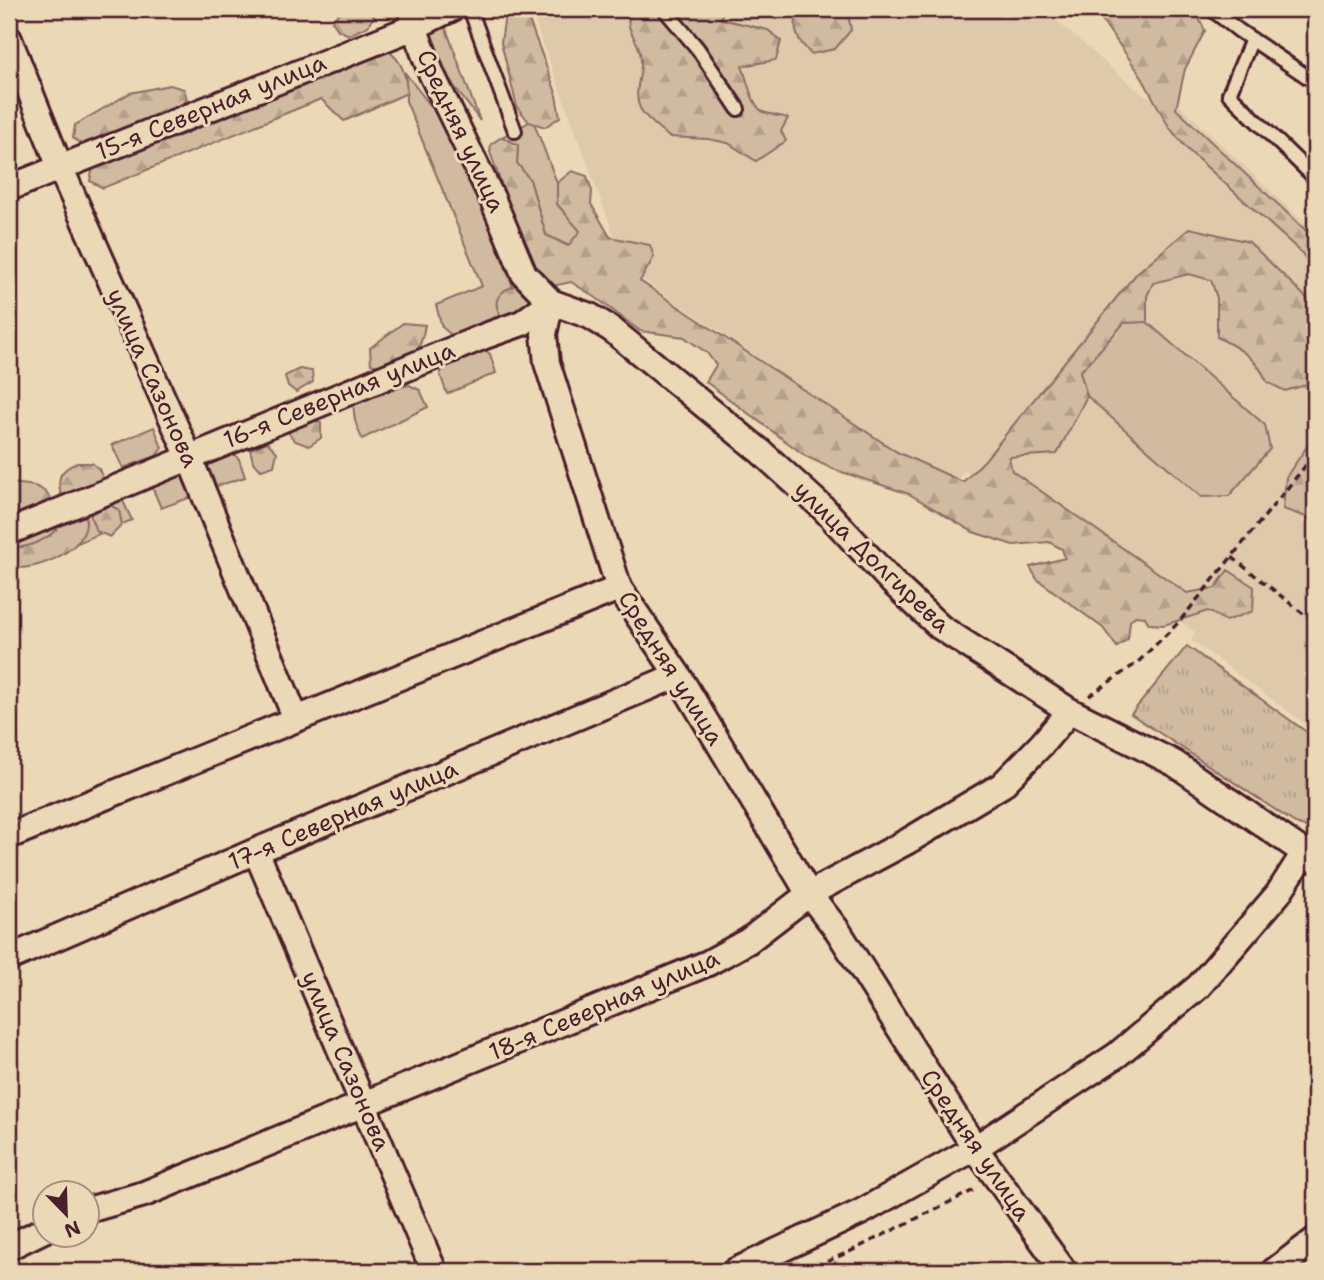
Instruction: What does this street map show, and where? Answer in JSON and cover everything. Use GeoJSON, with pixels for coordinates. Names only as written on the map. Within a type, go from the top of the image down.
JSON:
{"type":"FeatureCollection","features":[{"type":"Feature","properties":{"kind":"street"},"geometry":{"type":"LineString","coordinates":[[412,18],[451,9]]}},
{"type":"Feature","properties":{"kind":"street","name":"15-я Северная улица"},"geometry":{"type":"LineString","coordinates":[[9,188],[412,18]]}},
{"type":"Feature","properties":{"kind":"street","name":"Средняя улица"},"geometry":{"type":"LineString","coordinates":[[412,18],[432,75],[492,198],[524,274],[551,302],[544,334],[547,363],[619,588],[678,675],[809,894],[838,930],[975,1148],[1064,1271]]}},
{"type":"Feature","properties":{"kind":"street","name":"улица Сазонова"},"geometry":{"type":"LineString","coordinates":[[9,39],[60,167],[189,457],[296,719]]}},
{"type":"Feature","properties":{"kind":"street","name":"16-я Северная улица"},"geometry":{"type":"LineString","coordinates":[[9,532],[522,323],[551,302]]}},
{"type":"Feature","properties":{"kind":"street","name":"улица Долгирева"},"geometry":{"type":"LineString","coordinates":[[551,302],[590,316],[611,329],[760,451],[815,501],[892,582],[940,626],[1070,711],[1174,763],[1310,856]]}},
{"type":"Feature","properties":{"kind":"street"},"geometry":{"type":"LineString","coordinates":[[9,836],[619,588]]}},
{"type":"Feature","properties":{"kind":"street","name":"17-я Северная улица"},"geometry":{"type":"LineString","coordinates":[[9,958],[256,851],[678,675]]}},
{"type":"Feature","properties":{"kind":"street","name":"18-я Северная улица"},"geometry":{"type":"LineString","coordinates":[[102,1206],[144,1194],[708,963],[748,942],[809,894],[908,841],[1002,785],[1070,711]]}},
{"type":"Feature","properties":{"kind":"street","name":"улица Сазонова"},"geometry":{"type":"LineString","coordinates":[[256,851],[434,1271]]}},
{"type":"Feature","properties":{"kind":"street"},"geometry":{"type":"LineString","coordinates":[[735,1271],[861,1212],[975,1148],[1117,1055],[1199,986],[1310,856]]}},
{"type":"Feature","properties":{"kind":"street"},"geometry":{"type":"LineString","coordinates":[[9,1247],[32,1236]]}},
{"type":"Feature","properties":{"kind":"street"},"geometry":{"type":"LineString","coordinates":[[1273,1271],[1315,1240]]}},
{"type":"Feature","properties":{"kind":"lane"},"geometry":{"type":"LineString","coordinates":[[470,9],[515,131]]}},
{"type":"Feature","properties":{"kind":"lane"},"geometry":{"type":"LineString","coordinates":[[664,9],[698,49],[738,109]]}},
{"type":"Feature","properties":{"kind":"lane"},"geometry":{"type":"LineString","coordinates":[[1213,10],[1315,82]]}},
{"type":"Feature","properties":{"kind":"lane"},"geometry":{"type":"LineString","coordinates":[[1252,39],[1229,94],[1315,178]]}},
{"type":"Feature","properties":{"kind":"path"},"geometry":{"type":"LineString","coordinates":[[1070,711],[1137,663],[1180,622],[1315,454]]}},
{"type":"Feature","properties":{"kind":"path"},"geometry":{"type":"LineString","coordinates":[[1231,556],[1315,622]]}},
{"type":"Feature","properties":{"kind":"path"},"geometry":{"type":"LineString","coordinates":[[804,1271],[958,1200],[996,1177]]}},
{"type":"Feature","properties":{"kind":"shaded area"},"geometry":{"type":"Polygon","coordinates":[[[530,9],[1043,9],[1143,95],[1177,103],[1315,233],[1315,731],[1191,640],[1195,632],[965,470],[949,489],[645,281],[614,235],[530,9]]]}},
{"type":"Feature","properties":{"kind":"green space"},"geometry":{"type":"Polygon","coordinates":[[[348,9],[371,9],[374,16],[368,26],[349,35],[338,30],[332,21],[340,12],[348,9]]]}},
{"type":"Feature","properties":{"kind":"green space"},"geometry":{"type":"Polygon","coordinates":[[[506,9],[555,9],[529,20],[555,90],[560,117],[545,127],[529,122],[517,107],[501,42],[506,9]]]}},
{"type":"Feature","properties":{"kind":"green space"},"geometry":{"type":"Polygon","coordinates":[[[630,9],[723,9],[721,19],[768,30],[781,41],[776,60],[742,66],[751,93],[761,111],[788,118],[781,131],[786,141],[756,161],[728,143],[669,137],[647,117],[638,104],[641,61],[630,30],[630,9]]]}},
{"type":"Feature","properties":{"kind":"green space"},"geometry":{"type":"Polygon","coordinates":[[[798,9],[840,9],[849,19],[851,30],[835,49],[811,54],[797,33],[795,22],[798,9]]]}},
{"type":"Feature","properties":{"kind":"green space"},"geometry":{"type":"Polygon","coordinates":[[[1094,9],[1195,9],[1205,31],[1185,69],[1176,109],[1315,239],[1315,273],[1302,253],[1188,150],[1169,127],[1140,74],[1094,9]]]}},
{"type":"Feature","properties":{"kind":"green space"},"geometry":{"type":"Polygon","coordinates":[[[442,24],[480,121],[437,56],[431,32],[442,24]]]}},
{"type":"Feature","properties":{"kind":"green space"},"geometry":{"type":"Polygon","coordinates":[[[379,45],[400,64],[407,93],[344,121],[321,99],[103,188],[90,181],[93,167],[184,134],[379,45]]]}},
{"type":"Feature","properties":{"kind":"green space"},"geometry":{"type":"Polygon","coordinates":[[[406,74],[449,134],[493,224],[499,250],[521,308],[457,340],[442,327],[436,305],[482,286],[406,101],[406,74]]]}},
{"type":"Feature","properties":{"kind":"green space"},"geometry":{"type":"Polygon","coordinates":[[[170,85],[184,89],[187,99],[179,109],[85,147],[73,138],[75,125],[130,93],[170,85]]]}},
{"type":"Feature","properties":{"kind":"green space"},"geometry":{"type":"Polygon","coordinates":[[[529,122],[534,123],[557,183],[557,204],[581,231],[569,246],[546,235],[530,180],[517,163],[518,145],[502,137],[529,122]]]}},
{"type":"Feature","properties":{"kind":"green space"},"geometry":{"type":"Polygon","coordinates":[[[502,137],[518,145],[517,163],[530,180],[546,235],[568,246],[580,231],[557,204],[557,183],[572,171],[587,176],[592,191],[591,204],[610,237],[650,245],[654,257],[640,281],[897,452],[963,482],[985,460],[1138,272],[1190,228],[1249,242],[1315,306],[1315,387],[1306,385],[1285,391],[1267,382],[1258,366],[1246,355],[1217,337],[1217,298],[1211,280],[1189,274],[1153,283],[1147,296],[1147,322],[1124,323],[1080,372],[1087,396],[1057,454],[1009,457],[1012,471],[1187,593],[1215,588],[1228,570],[1254,587],[1253,611],[1226,621],[1208,611],[1164,625],[1149,624],[1145,617],[1135,616],[1130,621],[1128,639],[1117,647],[1103,628],[1037,579],[1030,567],[1065,558],[1062,549],[1049,542],[1013,545],[973,532],[909,494],[833,469],[807,457],[706,382],[716,365],[707,353],[684,337],[640,331],[571,282],[548,287],[534,272],[522,234],[510,219],[507,200],[490,152],[491,144],[502,137]]]}},
{"type":"Feature","properties":{"kind":"green space"},"geometry":{"type":"Polygon","coordinates":[[[523,284],[533,299],[531,308],[506,322],[497,308],[498,297],[508,289],[523,284]]]}},
{"type":"Feature","properties":{"kind":"green space"},"geometry":{"type":"Polygon","coordinates":[[[1124,322],[1147,322],[1265,425],[1270,449],[1229,496],[1201,497],[1087,396],[1080,372],[1124,322]]]}},
{"type":"Feature","properties":{"kind":"green space"},"geometry":{"type":"Polygon","coordinates":[[[403,323],[425,325],[415,354],[390,370],[371,364],[370,348],[403,323]]]}},
{"type":"Feature","properties":{"kind":"green space"},"geometry":{"type":"Polygon","coordinates":[[[482,347],[490,354],[496,373],[447,394],[440,374],[447,363],[482,347]]]}},
{"type":"Feature","properties":{"kind":"green space"},"geometry":{"type":"Polygon","coordinates":[[[299,369],[312,371],[313,382],[296,392],[288,386],[285,376],[299,369]]]}},
{"type":"Feature","properties":{"kind":"green space"},"geometry":{"type":"Polygon","coordinates":[[[409,385],[420,390],[428,407],[362,439],[355,421],[353,404],[374,394],[409,385]]]}},
{"type":"Feature","properties":{"kind":"green space"},"geometry":{"type":"Polygon","coordinates":[[[313,419],[321,423],[321,438],[309,446],[295,441],[288,432],[294,421],[313,419]]]}},
{"type":"Feature","properties":{"kind":"green space"},"geometry":{"type":"Polygon","coordinates":[[[154,427],[162,448],[156,456],[123,468],[112,445],[154,427]]]}},
{"type":"Feature","properties":{"kind":"green space"},"geometry":{"type":"Polygon","coordinates":[[[1315,435],[1315,520],[1283,509],[1286,477],[1315,435]]]}},
{"type":"Feature","properties":{"kind":"green space"},"geometry":{"type":"Polygon","coordinates":[[[267,442],[277,452],[274,466],[261,470],[253,462],[250,449],[267,442]]]}},
{"type":"Feature","properties":{"kind":"green space"},"geometry":{"type":"Polygon","coordinates":[[[234,454],[239,459],[245,477],[211,488],[207,472],[209,455],[234,454]]]}},
{"type":"Feature","properties":{"kind":"green space"},"geometry":{"type":"Polygon","coordinates":[[[77,463],[92,463],[99,469],[105,483],[62,498],[60,476],[77,463]]]}},
{"type":"Feature","properties":{"kind":"green space"},"geometry":{"type":"Polygon","coordinates":[[[187,469],[197,495],[161,508],[150,482],[187,469]]]}},
{"type":"Feature","properties":{"kind":"green space"},"geometry":{"type":"Polygon","coordinates":[[[9,482],[42,489],[51,499],[48,507],[9,523],[9,482]]]}},
{"type":"Feature","properties":{"kind":"green space"},"geometry":{"type":"Polygon","coordinates":[[[119,493],[132,520],[9,572],[9,539],[119,493]]]}},
{"type":"Feature","properties":{"kind":"green space"},"geometry":{"type":"Polygon","coordinates":[[[104,502],[119,510],[122,525],[110,537],[96,531],[91,518],[91,508],[104,502]]]}},
{"type":"Feature","properties":{"kind":"green space"},"geometry":{"type":"Polygon","coordinates":[[[83,511],[86,523],[83,535],[74,546],[49,561],[34,566],[9,567],[9,547],[27,546],[43,540],[57,529],[68,515],[83,511]]]}},
{"type":"Feature","properties":{"kind":"green space"},"geometry":{"type":"Polygon","coordinates":[[[1187,646],[1315,738],[1315,830],[1298,825],[1131,714],[1187,646]]]}}]}
